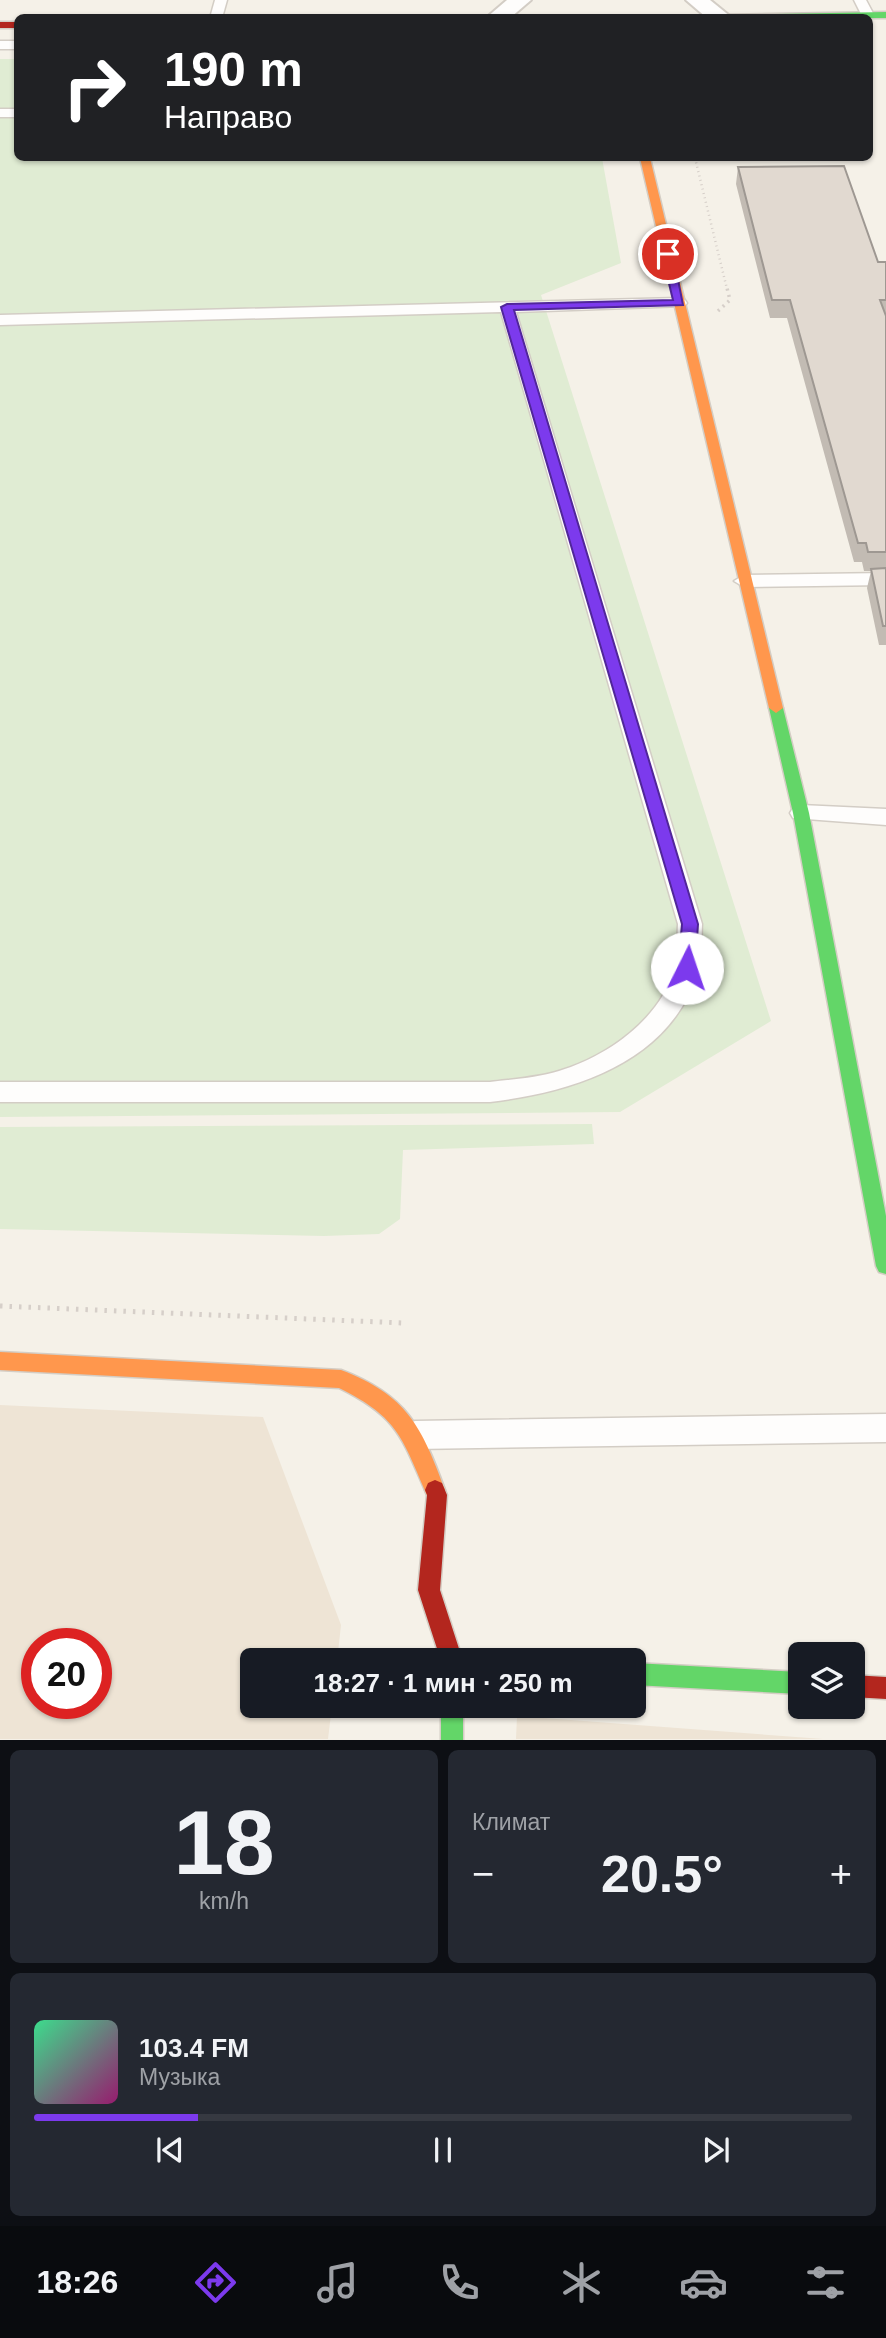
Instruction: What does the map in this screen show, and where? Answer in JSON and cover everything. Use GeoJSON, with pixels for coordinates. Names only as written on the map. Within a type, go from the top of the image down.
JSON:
{"type":"FeatureCollection","features":[{"type":"Feature","properties":{"kind":"street"},"geometry":{"type":"LineString","coordinates":[[502,14],[521,0]]}},
{"type":"Feature","properties":{"kind":"street"},"geometry":{"type":"LineString","coordinates":[[696,0],[714,14]]}},
{"type":"Feature","properties":{"kind":"street"},"geometry":{"type":"LineString","coordinates":[[764,14],[866,5],[886,15]]}},
{"type":"Feature","properties":{"kind":"street"},"geometry":{"type":"LineString","coordinates":[[646,161],[801,813],[886,1266]]}},
{"type":"Feature","properties":{"kind":"street"},"geometry":{"type":"LineString","coordinates":[[0,1362],[341,1379],[370,1392],[389,1407],[415,1435],[437,1495],[429,1590],[448,1648]]}},
{"type":"Feature","properties":{"kind":"street"},"geometry":{"type":"LineString","coordinates":[[646,1675],[788,1683]]}},
{"type":"Feature","properties":{"kind":"street"},"geometry":{"type":"LineString","coordinates":[[865,1687],[886,1688]]}},
{"type":"Feature","properties":{"kind":"street"},"geometry":{"type":"LineString","coordinates":[[452,1718],[452,1740]]}},
{"type":"Feature","properties":{"kind":"lane"},"geometry":{"type":"LineString","coordinates":[[0,320],[679,303]]}},
{"type":"Feature","properties":{"kind":"lane"},"geometry":{"type":"LineString","coordinates":[[0,1092],[490,1092],[540,1086],[594,1068],[642,1037],[670,1005],[687,968],[690,924],[507,307]]}},
{"type":"Feature","properties":{"kind":"lane"},"geometry":{"type":"LineString","coordinates":[[744,581],[886,579]]}},
{"type":"Feature","properties":{"kind":"lane"},"geometry":{"type":"LineString","coordinates":[[801,813],[886,817]]}},
{"type":"Feature","properties":{"kind":"lane"},"geometry":{"type":"LineString","coordinates":[[415,1435],[886,1428]]}},
{"type":"Feature","properties":{"kind":"path"},"geometry":{"type":"LineString","coordinates":[[0,1306],[404,1323]]}},
{"type":"Feature","properties":{"kind":"shaded area"},"geometry":{"type":"Polygon","coordinates":[[[0,1405],[263,1417],[341,1625],[338,1648],[240,1648],[240,1718],[331,1718],[328,1739],[0,1739],[0,1405]]]}},
{"type":"Feature","properties":{"kind":"shaded area"},"geometry":{"type":"Polygon","coordinates":[[[517,1718],[544,1718],[823,1739],[516,1739],[517,1718]]]}},
{"type":"Feature","properties":{"kind":"green space"},"geometry":{"type":"Polygon","coordinates":[[[0,59],[14,59],[14,161],[603,161],[621,263],[541,295],[771,1021],[620,1112],[0,1117],[0,59]]]}},
{"type":"Feature","properties":{"kind":"green space"},"geometry":{"type":"Polygon","coordinates":[[[592,1124],[594,1144],[403,1150],[400,1219],[379,1234],[324,1236],[0,1229],[0,1127],[592,1124]]]}},
{"type":"Feature","properties":{"kind":"building"},"geometry":{"type":"Polygon","coordinates":[[[844,166],[878,262],[886,262],[886,300],[880,300],[886,316],[886,552],[868,552],[866,543],[858,543],[790,300],[772,300],[738,167],[844,166]]]}},
{"type":"Feature","properties":{"kind":"building"},"geometry":{"type":"Polygon","coordinates":[[[886,568],[886,626],[883,626],[871,569],[886,568]]]}},
{"type":"Feature","properties":{"kind":"traffic: fast"},"geometry":{"type":"LineString","coordinates":[[873,15],[886,15]]}},
{"type":"Feature","properties":{"kind":"traffic: fast"},"geometry":{"type":"LineString","coordinates":[[776,708],[801,813],[886,1266]]}},
{"type":"Feature","properties":{"kind":"traffic: fast"},"geometry":{"type":"LineString","coordinates":[[646,1675],[788,1682]]}},
{"type":"Feature","properties":{"kind":"traffic: fast"},"geometry":{"type":"LineString","coordinates":[[452,1718],[452,1740]]}},
{"type":"Feature","properties":{"kind":"traffic: slow"},"geometry":{"type":"LineString","coordinates":[[646,161],[776,708]]}},
{"type":"Feature","properties":{"kind":"traffic: slow"},"geometry":{"type":"LineString","coordinates":[[0,1361],[341,1379],[393,1410],[420,1450],[435,1490]]}},
{"type":"Feature","properties":{"kind":"traffic: jam"},"geometry":{"type":"LineString","coordinates":[[0,25],[14,25]]}},
{"type":"Feature","properties":{"kind":"traffic: jam"},"geometry":{"type":"LineString","coordinates":[[435,1490],[437,1495],[429,1590],[448,1648]]}},
{"type":"Feature","properties":{"kind":"traffic: jam"},"geometry":{"type":"LineString","coordinates":[[865,1687],[886,1688]]}},
{"type":"Feature","properties":{"kind":"route"},"geometry":{"type":"LineString","coordinates":[[668,254],[679,303],[507,307],[690,924],[687,968]]}}]}
